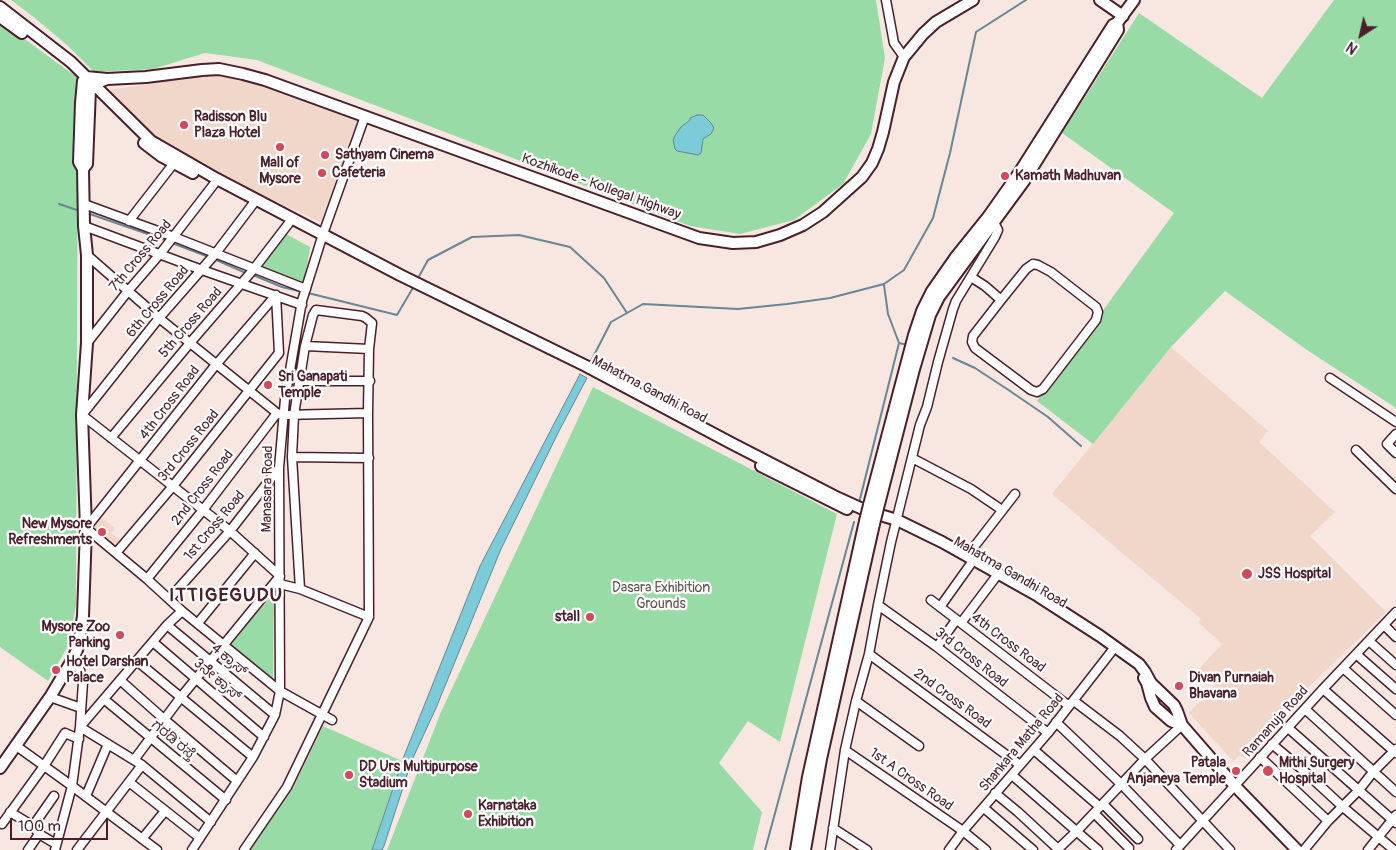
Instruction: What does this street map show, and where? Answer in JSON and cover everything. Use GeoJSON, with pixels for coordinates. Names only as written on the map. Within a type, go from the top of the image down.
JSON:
{"type":"FeatureCollection","features":[{"type":"Feature","properties":{"kind":"main road","name":"Kozhikode - Kollegal Highway"},"geometry":{"type":"LineString","coordinates":[[88,83],[107,79],[219,69],[265,80],[699,238],[733,243],[756,242],[780,235],[803,225],[822,212],[862,177],[872,163],[884,132],[894,82],[904,57],[936,22],[973,0],[979,2],[983,0]]}},
{"type":"Feature","properties":{"kind":"main road"},"geometry":{"type":"LineString","coordinates":[[1100,0],[1120,19]]}},
{"type":"Feature","properties":{"kind":"main road"},"geometry":{"type":"LineString","coordinates":[[796,850],[808,777],[914,335],[922,311],[928,298],[1018,173],[1112,25],[1120,19],[1134,0]]}},
{"type":"Feature","properties":{"kind":"main road"},"geometry":{"type":"LineString","coordinates":[[0,7],[71,62],[88,83],[79,162],[83,170],[84,224],[87,255],[87,343],[82,415],[86,528],[83,616],[77,650],[71,662],[50,697],[0,768]]}},
{"type":"Feature","properties":{"kind":"main road"},"geometry":{"type":"LineString","coordinates":[[0,16],[88,83]]}},
{"type":"Feature","properties":{"kind":"main road"},"geometry":{"type":"LineString","coordinates":[[873,507],[930,315],[939,297],[1024,181],[1118,30],[1120,19]]}},
{"type":"Feature","properties":{"kind":"main road","name":"Mahatma Gandhi Road"},"geometry":{"type":"LineString","coordinates":[[88,83],[147,147],[289,223],[322,237]]}},
{"type":"Feature","properties":{"kind":"main road","name":"Mahatma Gandhi Road"},"geometry":{"type":"LineString","coordinates":[[88,83],[151,141],[322,237],[412,284],[588,370],[827,500],[865,517],[896,523],[1038,596],[1100,636],[1136,668],[1147,682],[1150,698],[1155,707],[1171,721],[1182,725],[1235,786],[1297,850]]}},
{"type":"Feature","properties":{"kind":"main road"},"geometry":{"type":"LineString","coordinates":[[805,850],[869,522]]}},
{"type":"Feature","properties":{"kind":"main road","name":"Mahatma Gandhi Road"},"geometry":{"type":"LineString","coordinates":[[968,560],[1114,649]]}},
{"type":"Feature","properties":{"kind":"street"},"geometry":{"type":"LineString","coordinates":[[886,0],[894,43],[904,57]]}},
{"type":"Feature","properties":{"kind":"street","name":"Manasara Road"},"geometry":{"type":"LineString","coordinates":[[192,850],[253,757],[275,715],[280,691],[280,414],[306,289],[322,237],[366,116]]}},
{"type":"Feature","properties":{"kind":"street"},"geometry":{"type":"LineString","coordinates":[[129,221],[174,163]]}},
{"type":"Feature","properties":{"kind":"street","name":"7th Cross Road"},"geometry":{"type":"LineString","coordinates":[[87,343],[214,184]]}},
{"type":"Feature","properties":{"kind":"street","name":"6th Cross Road"},"geometry":{"type":"LineString","coordinates":[[82,415],[159,318],[214,255],[253,204]]}},
{"type":"Feature","properties":{"kind":"street"},"geometry":{"type":"LineString","coordinates":[[84,206],[129,221],[170,241],[306,289]]}},
{"type":"Feature","properties":{"kind":"street"},"geometry":{"type":"LineString","coordinates":[[830,850],[845,750],[869,654],[878,605],[912,458],[951,315],[956,301],[995,237],[998,230],[994,222]]}},
{"type":"Feature","properties":{"kind":"street","name":"5th Cross Road"},"geometry":{"type":"LineString","coordinates":[[111,438],[254,270],[289,223]]}},
{"type":"Feature","properties":{"kind":"street"},"geometry":{"type":"LineString","coordinates":[[84,224],[160,254],[244,280],[276,296],[302,303]]}},
{"type":"Feature","properties":{"kind":"street"},"geometry":{"type":"LineString","coordinates":[[87,255],[159,318],[280,414],[368,414]]}},
{"type":"Feature","properties":{"kind":"street"},"geometry":{"type":"LineString","coordinates":[[1033,264],[1051,272],[1096,307],[1098,312],[1096,320],[1040,391],[1032,390],[972,344],[973,336],[1001,300],[1026,269],[1033,264]]}},
{"type":"Feature","properties":{"kind":"street"},"geometry":{"type":"LineString","coordinates":[[971,277],[1001,300]]}},
{"type":"Feature","properties":{"kind":"street","name":"3rd Cross Road"},"geometry":{"type":"LineString","coordinates":[[116,554],[250,390],[278,352],[276,296]]}},
{"type":"Feature","properties":{"kind":"street","name":"4th Cross Road"},"geometry":{"type":"LineString","coordinates":[[86,528],[217,365],[276,296]]}},
{"type":"Feature","properties":{"kind":"street"},"geometry":{"type":"LineString","coordinates":[[244,850],[288,787],[370,617],[368,414],[369,349],[372,323],[362,316],[316,310],[313,314],[305,346],[294,415],[292,457],[300,589]]}},
{"type":"Feature","properties":{"kind":"street"},"geometry":{"type":"LineString","coordinates":[[305,346],[369,349]]}},
{"type":"Feature","properties":{"kind":"street"},"geometry":{"type":"LineString","coordinates":[[1330,378],[1396,422]]}},
{"type":"Feature","properties":{"kind":"street"},"geometry":{"type":"LineString","coordinates":[[299,381],[370,381]]}},
{"type":"Feature","properties":{"kind":"street","name":"2nd Cross Road"},"geometry":{"type":"LineString","coordinates":[[147,579],[280,414]]}},
{"type":"Feature","properties":{"kind":"street"},"geometry":{"type":"LineString","coordinates":[[82,415],[230,531],[255,553],[280,580],[370,617]]}},
{"type":"Feature","properties":{"kind":"street"},"geometry":{"type":"LineString","coordinates":[[1396,434],[1387,444],[1396,453]]}},
{"type":"Feature","properties":{"kind":"street"},"geometry":{"type":"LineString","coordinates":[[1356,450],[1396,489]]}},
{"type":"Feature","properties":{"kind":"street"},"geometry":{"type":"LineString","coordinates":[[292,457],[369,458]]}},
{"type":"Feature","properties":{"kind":"street"},"geometry":{"type":"LineString","coordinates":[[912,458],[971,490],[1002,510]]}},
{"type":"Feature","properties":{"kind":"street","name":"1st Cross Road"},"geometry":{"type":"LineString","coordinates":[[169,599],[230,531],[279,468]]}},
{"type":"Feature","properties":{"kind":"street"},"geometry":{"type":"LineString","coordinates":[[940,607],[968,560],[1015,494]]}},
{"type":"Feature","properties":{"kind":"street"},"geometry":{"type":"LineString","coordinates":[[86,528],[182,611],[280,691],[332,720]]}},
{"type":"Feature","properties":{"kind":"street"},"geometry":{"type":"LineString","coordinates":[[198,623],[255,553]]}},
{"type":"Feature","properties":{"kind":"street"},"geometry":{"type":"LineString","coordinates":[[937,647],[995,578]]}},
{"type":"Feature","properties":{"kind":"street"},"geometry":{"type":"LineString","coordinates":[[134,760],[181,697],[280,580]]}},
{"type":"Feature","properties":{"kind":"street","name":"4th Cross Road"},"geometry":{"type":"LineString","coordinates":[[930,600],[958,622],[1120,736],[1145,759],[1230,850]]}},
{"type":"Feature","properties":{"kind":"street","name":"3rd Cross Road"},"geometry":{"type":"LineString","coordinates":[[878,605],[937,647],[1048,734]]}},
{"type":"Feature","properties":{"kind":"street"},"geometry":{"type":"LineString","coordinates":[[80,727],[167,625],[182,611]]}},
{"type":"Feature","properties":{"kind":"street","name":"Ramanuja Road"},"geometry":{"type":"LineString","coordinates":[[1178,848],[1323,688],[1396,612]]}},
{"type":"Feature","properties":{"kind":"street","name":"4 ಕ್ರಾಸ್"},"geometry":{"type":"LineString","coordinates":[[167,625],[275,715]]}},
{"type":"Feature","properties":{"kind":"street"},"geometry":{"type":"LineString","coordinates":[[1384,625],[1396,637]]}},
{"type":"Feature","properties":{"kind":"street"},"geometry":{"type":"LineString","coordinates":[[1369,641],[1396,665]]}},
{"type":"Feature","properties":{"kind":"street","name":"3ನೆೇ ಕ್ರಾಸ್"},"geometry":{"type":"LineString","coordinates":[[153,642],[264,737]]}},
{"type":"Feature","properties":{"kind":"street","name":"Shankara Matha Road"},"geometry":{"type":"LineString","coordinates":[[950,850],[963,831],[995,793],[1048,734],[1114,649]]}},
{"type":"Feature","properties":{"kind":"street","name":"2nd Cross Road"},"geometry":{"type":"LineString","coordinates":[[869,654],[1020,765]]}},
{"type":"Feature","properties":{"kind":"street"},"geometry":{"type":"LineString","coordinates":[[1356,654],[1396,689]]}},
{"type":"Feature","properties":{"kind":"street"},"geometry":{"type":"LineString","coordinates":[[137,661],[253,757]]}},
{"type":"Feature","properties":{"kind":"street"},"geometry":{"type":"LineString","coordinates":[[10,812],[33,826],[39,834],[56,847],[72,786],[80,727],[83,682],[80,670],[71,662]]}},
{"type":"Feature","properties":{"kind":"street"},"geometry":{"type":"LineString","coordinates":[[1343,668],[1396,716]]}},
{"type":"Feature","properties":{"kind":"street"},"geometry":{"type":"LineString","coordinates":[[120,680],[238,781]]}},
{"type":"Feature","properties":{"kind":"street"},"geometry":{"type":"LineString","coordinates":[[1304,850],[1373,772],[1395,751],[1323,688]]}},
{"type":"Feature","properties":{"kind":"street"},"geometry":{"type":"LineString","coordinates":[[50,697],[81,708]]}},
{"type":"Feature","properties":{"kind":"street","name":"ಗರಡಿ ರಸ್ತೆ"},"geometry":{"type":"LineString","coordinates":[[105,700],[226,800]]}},
{"type":"Feature","properties":{"kind":"street"},"geometry":{"type":"LineString","coordinates":[[856,701],[919,746]]}},
{"type":"Feature","properties":{"kind":"street"},"geometry":{"type":"LineString","coordinates":[[1304,709],[1396,792]]}},
{"type":"Feature","properties":{"kind":"street"},"geometry":{"type":"LineString","coordinates":[[1056,722],[1121,784],[1178,848]]}},
{"type":"Feature","properties":{"kind":"street"},"geometry":{"type":"LineString","coordinates":[[995,793],[1026,818],[1057,850],[1145,759],[1182,725]]}},
{"type":"Feature","properties":{"kind":"street"},"geometry":{"type":"LineString","coordinates":[[80,727],[134,760],[211,822]]}},
{"type":"Feature","properties":{"kind":"street"},"geometry":{"type":"LineString","coordinates":[[1287,728],[1395,819],[1368,850]]}},
{"type":"Feature","properties":{"kind":"street"},"geometry":{"type":"LineString","coordinates":[[2,824],[44,766],[65,732],[79,739]]}},
{"type":"Feature","properties":{"kind":"street"},"geometry":{"type":"LineString","coordinates":[[86,796],[108,744]]}},
{"type":"Feature","properties":{"kind":"street"},"geometry":{"type":"LineString","coordinates":[[1272,744],[1342,807],[1394,850]]}},
{"type":"Feature","properties":{"kind":"street"},"geometry":{"type":"LineString","coordinates":[[15,745],[157,850]]}},
{"type":"Feature","properties":{"kind":"street","name":"1st A Cross Road"},"geometry":{"type":"LineString","coordinates":[[845,750],[963,831],[986,850]]}},
{"type":"Feature","properties":{"kind":"street"},"geometry":{"type":"LineString","coordinates":[[1034,750],[1099,808],[1138,839]]}},
{"type":"Feature","properties":{"kind":"street"},"geometry":{"type":"LineString","coordinates":[[1260,757],[1328,821]]}},
{"type":"Feature","properties":{"kind":"street"},"geometry":{"type":"LineString","coordinates":[[80,849],[106,811],[142,766]]}},
{"type":"Feature","properties":{"kind":"street"},"geometry":{"type":"LineString","coordinates":[[1012,775],[1098,850]]}},
{"type":"Feature","properties":{"kind":"street"},"geometry":{"type":"LineString","coordinates":[[129,782],[200,838]]}},
{"type":"Feature","properties":{"kind":"street"},"geometry":{"type":"LineString","coordinates":[[33,826],[54,796]]}},
{"type":"Feature","properties":{"kind":"street"},"geometry":{"type":"LineString","coordinates":[[984,808],[1034,850]]}},
{"type":"Feature","properties":{"kind":"street"},"geometry":{"type":"LineString","coordinates":[[1099,808],[1129,848]]}},
{"type":"Feature","properties":{"kind":"street"},"geometry":{"type":"LineString","coordinates":[[142,839],[165,811]]}},
{"type":"Feature","properties":{"kind":"street"},"geometry":{"type":"LineString","coordinates":[[833,828],[867,850]]}},
{"type":"Feature","properties":{"kind":"street"},"geometry":{"type":"LineString","coordinates":[[28,850],[39,834]]}},
{"type":"Feature","properties":{"kind":"shaded area"},"geometry":{"type":"Polygon","coordinates":[[[197,73],[246,79],[361,121],[321,222],[224,179],[168,149],[107,90],[145,85],[197,73]]]}},
{"type":"Feature","properties":{"kind":"shaded area","name":"JSS Hospital"},"geometry":{"type":"Polygon","coordinates":[[[1171,347],[1268,431],[1259,442],[1335,512],[1310,536],[1386,612],[1252,742],[1258,749],[1248,758],[1245,755],[1242,758],[1240,755],[1233,761],[1189,713],[1215,685],[1199,669],[1222,644],[1198,622],[1201,619],[1052,494],[1171,347]]]}},
{"type":"Feature","properties":{"kind":"shaded area"},"geometry":{"type":"Polygon","coordinates":[[[101,517],[115,528],[111,533],[122,542],[117,548],[92,529],[101,517]]]}},
{"type":"Feature","properties":{"kind":"green space"},"geometry":{"type":"Polygon","coordinates":[[[11,0],[876,0],[885,58],[871,134],[843,184],[794,220],[740,234],[690,226],[257,60],[205,53],[153,69],[94,72],[68,46],[11,0]]]}},
{"type":"Feature","properties":{"kind":"green space"},"geometry":{"type":"Polygon","coordinates":[[[1334,0],[1396,0],[1396,408],[1307,350],[1225,291],[1171,347],[1093,444],[1037,401],[1174,213],[1062,133],[1139,13],[1262,98],[1334,0]]]}},
{"type":"Feature","properties":{"kind":"green space"},"geometry":{"type":"Polygon","coordinates":[[[0,21],[78,78],[76,605],[69,644],[48,681],[0,647],[0,21]]]}},
{"type":"Feature","properties":{"kind":"green space"},"geometry":{"type":"Polygon","coordinates":[[[284,233],[310,247],[304,286],[257,268],[284,233]]]}},
{"type":"Feature","properties":{"kind":"green space","name":"Dasara Exhibition Grounds"},"geometry":{"type":"Polygon","coordinates":[[[593,387],[837,514],[780,742],[748,721],[719,763],[762,812],[753,850],[387,850],[441,712],[593,387]]]}},
{"type":"Feature","properties":{"kind":"green space"},"geometry":{"type":"Polygon","coordinates":[[[274,594],[273,682],[227,645],[274,594]]]}},
{"type":"Feature","properties":{"kind":"green space","name":"DD Urs Multipurpose Stadium"},"geometry":{"type":"Polygon","coordinates":[[[323,726],[402,761],[372,850],[247,850],[293,788],[323,726]]]}},
{"type":"Feature","properties":{"kind":"water"},"geometry":{"type":"Polygon","coordinates":[[[703,115],[714,128],[711,134],[703,139],[701,153],[698,155],[677,151],[673,140],[676,134],[690,118],[703,115]]]}},
{"type":"Feature","properties":{"kind":"water"},"geometry":{"type":"Polygon","coordinates":[[[580,374],[587,378],[501,549],[436,708],[412,760],[384,846],[382,850],[372,850],[404,756],[480,566],[580,374]]]}},
{"type":"Feature","properties":{"kind":"waterway"},"geometry":{"type":"LineString","coordinates":[[590,363],[611,322],[643,304],[738,309],[787,304],[830,298],[884,284],[904,270],[933,218],[950,153],[976,32],[1026,0]]}},
{"type":"Feature","properties":{"kind":"waterway"},"geometry":{"type":"LineString","coordinates":[[59,204],[80,211]]}},
{"type":"Feature","properties":{"kind":"waterway"},"geometry":{"type":"LineString","coordinates":[[87,213],[168,241]]}},
{"type":"Feature","properties":{"kind":"waterway"},"geometry":{"type":"LineString","coordinates":[[417,280],[428,260],[472,237],[519,235],[570,247],[604,278],[627,313]]}},
{"type":"Feature","properties":{"kind":"waterway"},"geometry":{"type":"LineString","coordinates":[[172,243],[209,257]]}},
{"type":"Feature","properties":{"kind":"waterway"},"geometry":{"type":"LineString","coordinates":[[214,259],[246,273]]}},
{"type":"Feature","properties":{"kind":"waterway"},"geometry":{"type":"LineString","coordinates":[[253,275],[282,287],[303,292]]}},
{"type":"Feature","properties":{"kind":"waterway"},"geometry":{"type":"LineString","coordinates":[[859,503],[899,343],[888,314],[884,285]]}},
{"type":"Feature","properties":{"kind":"waterway"},"geometry":{"type":"LineString","coordinates":[[308,293],[397,315],[414,286]]}},
{"type":"Feature","properties":{"kind":"waterway"},"geometry":{"type":"LineString","coordinates":[[899,343],[908,345]]}},
{"type":"Feature","properties":{"kind":"waterway"},"geometry":{"type":"LineString","coordinates":[[953,358],[975,368],[1048,417],[1081,446]]}},
{"type":"Feature","properties":{"kind":"waterway"},"geometry":{"type":"LineString","coordinates":[[765,850],[854,522]]}},
{"type":"Feature","properties":{"kind":"place","name":"Radisson Blu Plaza Hotel"},"geometry":{"type":"Point","coordinates":[184,125]}},
{"type":"Feature","properties":{"kind":"place","name":"Mall of Mysore"},"geometry":{"type":"Point","coordinates":[280,147]}},
{"type":"Feature","properties":{"kind":"place","name":"Sathyam Cinema"},"geometry":{"type":"Point","coordinates":[325,155]}},
{"type":"Feature","properties":{"kind":"place","name":"Cafeteria"},"geometry":{"type":"Point","coordinates":[322,173]}},
{"type":"Feature","properties":{"kind":"place","name":"Kamath Madhuvan"},"geometry":{"type":"Point","coordinates":[1005,176]}},
{"type":"Feature","properties":{"kind":"place","name":"Sri Ganapati Temple"},"geometry":{"type":"Point","coordinates":[268,385]}},
{"type":"Feature","properties":{"kind":"place","name":"New Mysore Refreshments"},"geometry":{"type":"Point","coordinates":[102,532]}},
{"type":"Feature","properties":{"kind":"place","name":"JSS Hospital"},"geometry":{"type":"Point","coordinates":[1247,574]}},
{"type":"Feature","properties":{"kind":"place","name":"stall"},"geometry":{"type":"Point","coordinates":[590,617]}},
{"type":"Feature","properties":{"kind":"place","name":"Mysore Zoo Parking"},"geometry":{"type":"Point","coordinates":[120,635]}},
{"type":"Feature","properties":{"kind":"place","name":"Hotel Darshan Palace"},"geometry":{"type":"Point","coordinates":[56,670]}},
{"type":"Feature","properties":{"kind":"place","name":"Divan Purnaiah Bhavana"},"geometry":{"type":"Point","coordinates":[1179,686]}},
{"type":"Feature","properties":{"kind":"place","name":"Patala Anjaneya Temple"},"geometry":{"type":"Point","coordinates":[1236,771]}},
{"type":"Feature","properties":{"kind":"place","name":"Mithi Surgery Hospital"},"geometry":{"type":"Point","coordinates":[1268,771]}},
{"type":"Feature","properties":{"kind":"place","name":"DD Urs Multipurpose Stadium"},"geometry":{"type":"Point","coordinates":[349,775]}},
{"type":"Feature","properties":{"kind":"place","name":"Karnataka Exhibition"},"geometry":{"type":"Point","coordinates":[468,814]}},
{"type":"Feature","properties":{"kind":"district","name":"ITTIGEGUDU"},"geometry":{"type":"Point","coordinates":[226,596]}}]}
